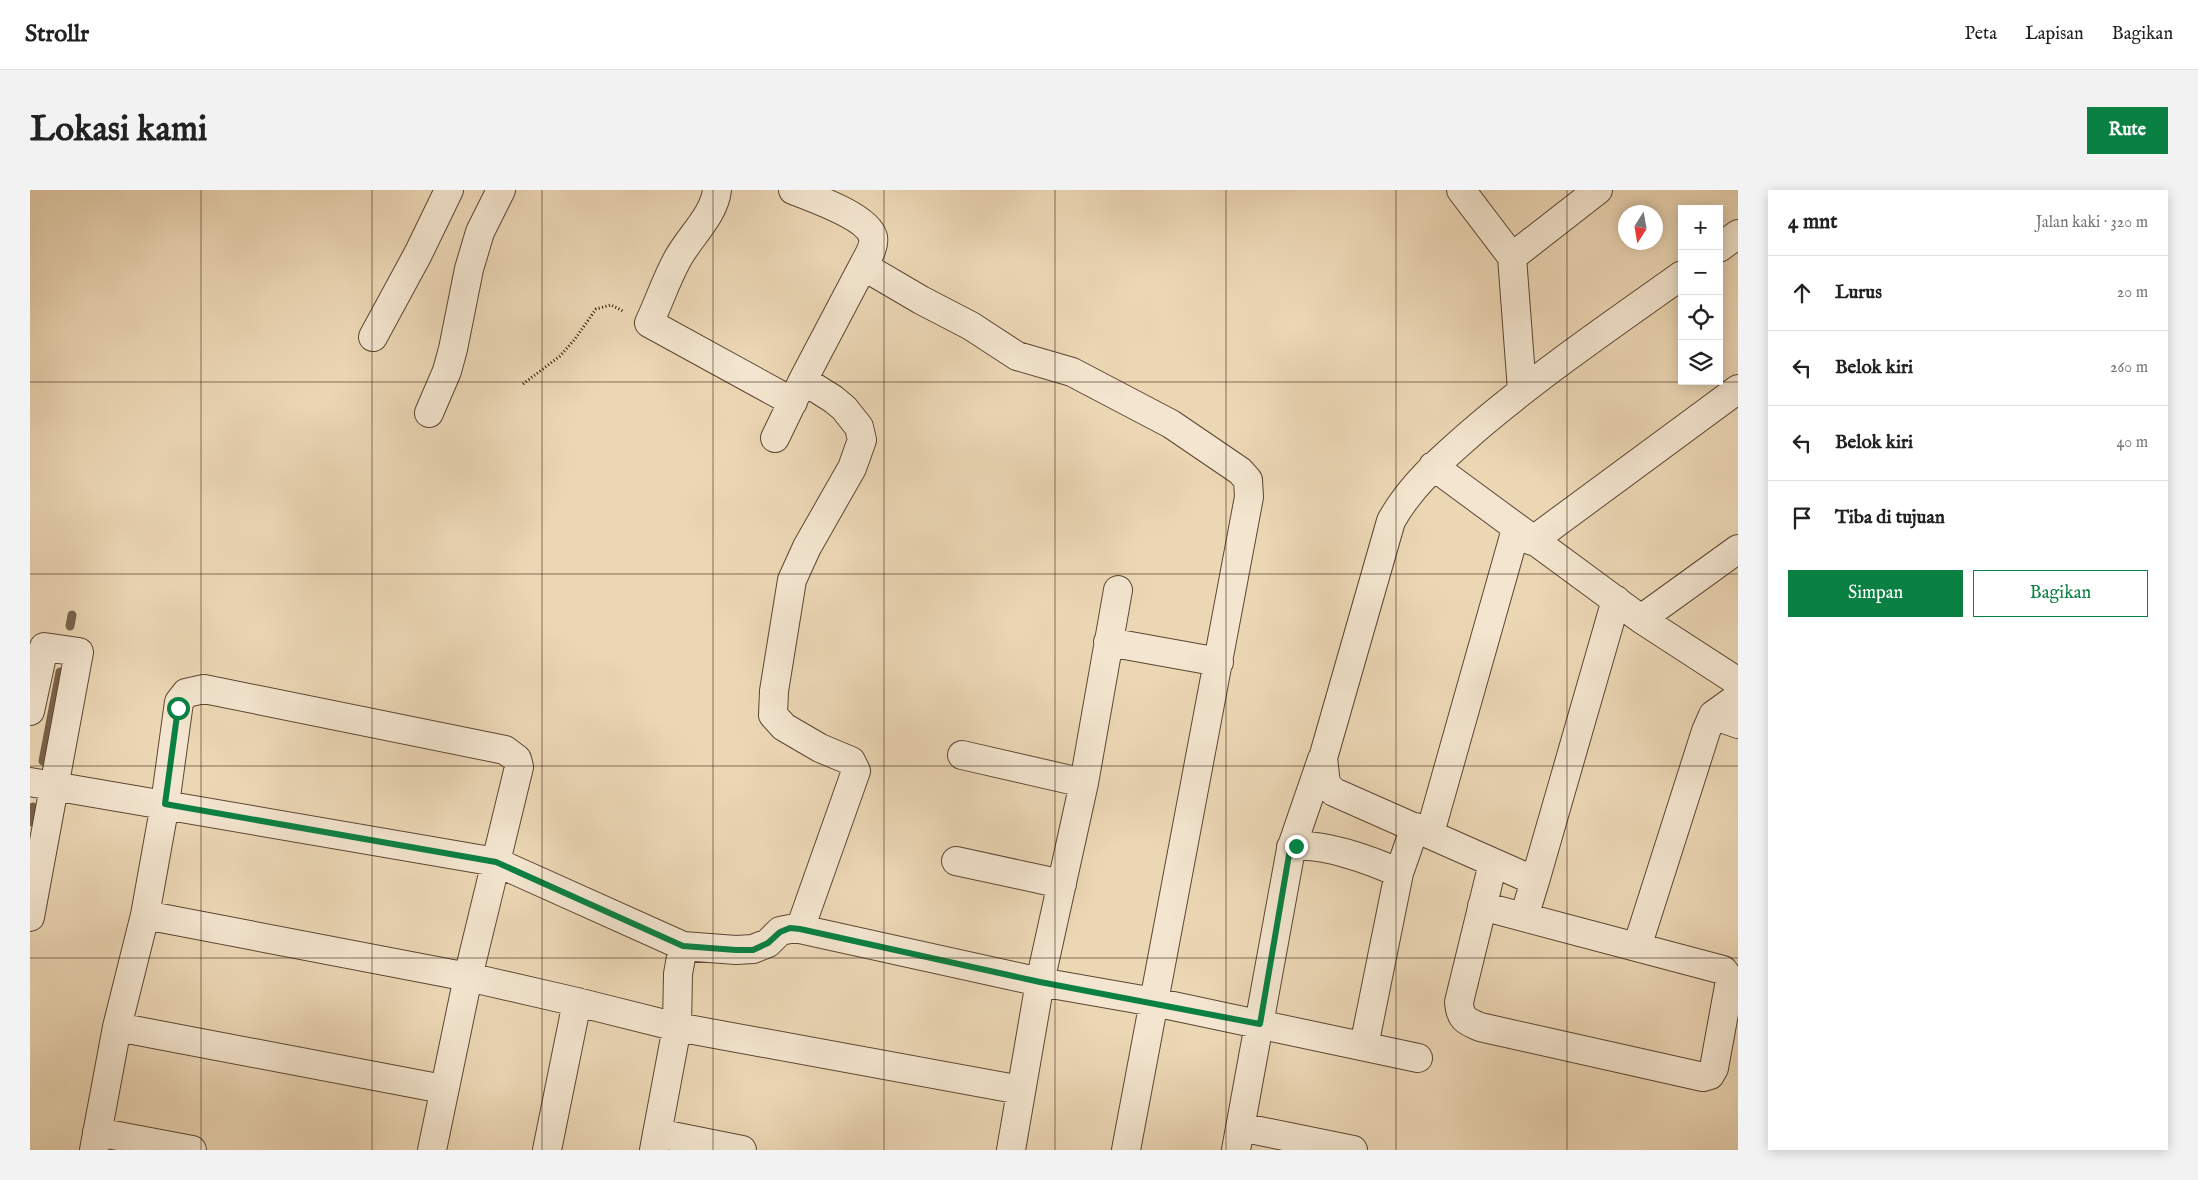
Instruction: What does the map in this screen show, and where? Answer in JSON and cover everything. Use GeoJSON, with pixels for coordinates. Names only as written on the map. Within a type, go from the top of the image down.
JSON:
{"type":"FeatureCollection","features":[{"type":"Feature","properties":{"kind":"street"},"geometry":{"type":"LineString","coordinates":[[372,337],[418,254],[449,190]]}},
{"type":"Feature","properties":{"kind":"street"},"geometry":{"type":"LineString","coordinates":[[429,414],[451,356],[469,269],[480,232],[501,190]]}},
{"type":"Feature","properties":{"kind":"street"},"geometry":{"type":"LineString","coordinates":[[717,190],[716,197],[707,216],[673,267],[649,323],[798,391],[833,399],[852,416],[859,428],[862,440],[852,468],[807,547],[792,580],[774,691],[773,715],[784,727],[820,748],[845,756],[851,760],[856,771],[800,929]]}},
{"type":"Feature","properties":{"kind":"street"},"geometry":{"type":"LineString","coordinates":[[776,438],[798,391],[864,266],[873,242],[870,230],[850,215],[794,190]]}},
{"type":"Feature","properties":{"kind":"street"},"geometry":{"type":"LineString","coordinates":[[1461,190],[1512,257],[1522,390]]}},
{"type":"Feature","properties":{"kind":"street"},"geometry":{"type":"LineString","coordinates":[[1512,257],[1598,190]]}},
{"type":"Feature","properties":{"kind":"street"},"geometry":{"type":"LineString","coordinates":[[1723,245],[1738,234]]}},
{"type":"Feature","properties":{"kind":"street"},"geometry":{"type":"LineString","coordinates":[[864,266],[921,300],[971,326],[1017,356],[1072,372],[1145,408],[1191,436],[1240,471],[1248,480],[1250,489],[1219,662],[1126,1150]]}},
{"type":"Feature","properties":{"kind":"street"},"geometry":{"type":"LineString","coordinates":[[1353,1150],[1238,1139],[1291,847],[1323,758],[1391,521],[1406,498],[1433,466],[1522,390],[1678,278]]}},
{"type":"Feature","properties":{"kind":"street"},"geometry":{"type":"LineString","coordinates":[[1364,1046],[1399,873],[1423,830],[1524,535],[1738,389]]}},
{"type":"Feature","properties":{"kind":"street"},"geometry":{"type":"LineString","coordinates":[[1433,466],[1524,535],[1641,619],[1738,682]]}},
{"type":"Feature","properties":{"kind":"street"},"geometry":{"type":"LineString","coordinates":[[1641,619],[1738,549]]}},
{"type":"Feature","properties":{"kind":"street"},"geometry":{"type":"LineString","coordinates":[[1011,1150],[1040,982],[1084,782],[1118,590]]}},
{"type":"Feature","properties":{"kind":"street"},"geometry":{"type":"LineString","coordinates":[[1524,917],[1616,600]]}},
{"type":"Feature","properties":{"kind":"street"},"geometry":{"type":"LineString","coordinates":[[1108,642],[1219,662]]}},
{"type":"Feature","properties":{"kind":"street"},"geometry":{"type":"LineString","coordinates":[[30,711],[44,648],[79,652],[42,784],[30,917]]}},
{"type":"Feature","properties":{"kind":"street"},"geometry":{"type":"LineString","coordinates":[[192,1150],[96,1141],[117,1027],[145,915],[165,804],[180,699],[192,690],[208,690],[510,753],[517,759],[519,767],[468,978],[443,1089],[432,1150]]}},
{"type":"Feature","properties":{"kind":"street"},"geometry":{"type":"LineString","coordinates":[[1637,947],[1706,731],[1726,720],[1738,697]]}},
{"type":"Feature","properties":{"kind":"street"},"geometry":{"type":"LineString","coordinates":[[962,755],[1084,782]]}},
{"type":"Feature","properties":{"kind":"street"},"geometry":{"type":"LineString","coordinates":[[1323,758],[1326,784],[1334,792],[1535,881]]}},
{"type":"Feature","properties":{"kind":"street"},"geometry":{"type":"LineString","coordinates":[[42,784],[496,862],[683,946],[753,950],[768,943],[780,932],[790,928],[800,929],[1040,982],[1154,1002],[1418,1058]]}},
{"type":"Feature","properties":{"kind":"street"},"geometry":{"type":"LineString","coordinates":[[1291,847],[1305,845],[1318,847],[1364,859],[1399,873]]}},
{"type":"Feature","properties":{"kind":"street"},"geometry":{"type":"LineString","coordinates":[[956,861],[1062,884]]}},
{"type":"Feature","properties":{"kind":"street"},"geometry":{"type":"LineString","coordinates":[[1482,906],[1723,970],[1729,978],[1729,986],[1714,1068],[1710,1075],[1703,1077],[1480,1027],[1465,1021],[1460,1014],[1459,1002],[1482,906],[1493,864]]}},
{"type":"Feature","properties":{"kind":"street"},"geometry":{"type":"LineString","coordinates":[[145,915],[468,978],[577,1002],[677,1027],[1021,1090]]}},
{"type":"Feature","properties":{"kind":"street"},"geometry":{"type":"LineString","coordinates":[[683,946],[678,974],[677,1027],[656,1142],[742,1150]]}},
{"type":"Feature","properties":{"kind":"street"},"geometry":{"type":"LineString","coordinates":[[547,1150],[577,1002]]}},
{"type":"Feature","properties":{"kind":"street"},"geometry":{"type":"LineString","coordinates":[[117,1027],[443,1089]]}},
{"type":"Feature","properties":{"kind":"path"},"geometry":{"type":"LineString","coordinates":[[523,384],[560,356],[576,339],[596,309],[611,305],[649,323]]}},
{"type":"Feature","properties":{"kind":"waterway"},"geometry":{"type":"LineString","coordinates":[[70,626],[72,615]]}},
{"type":"Feature","properties":{"kind":"waterway"},"geometry":{"type":"LineString","coordinates":[[43,761],[60,672]]}},
{"type":"Feature","properties":{"kind":"waterway"},"geometry":{"type":"LineString","coordinates":[[30,822],[33,807]]}},
{"type":"Feature","properties":{"kind":"route"},"geometry":{"type":"LineString","coordinates":[[178,708],[165,804],[496,862],[683,946],[744,951],[753,950],[768,943],[780,932],[790,928],[800,929],[1040,982],[1154,1002],[1260,1024],[1290,849],[1296,846]]}}]}
